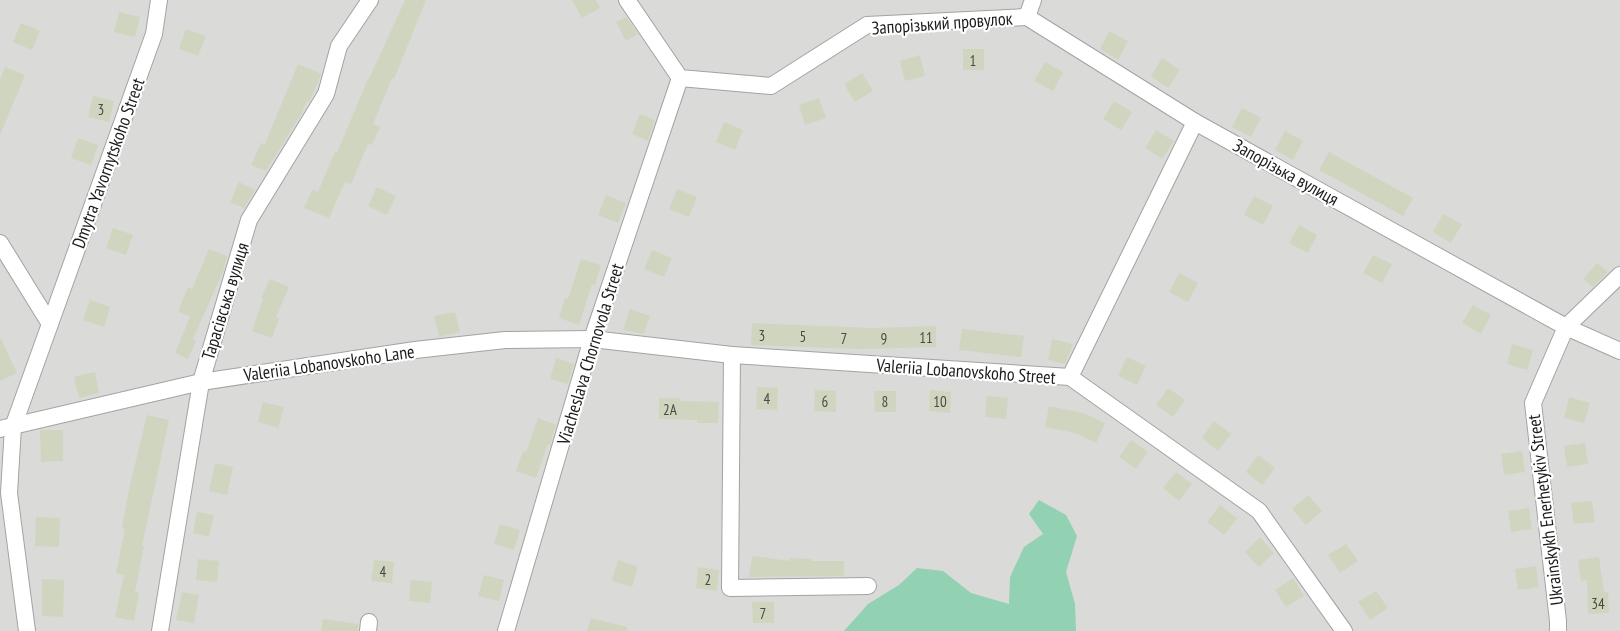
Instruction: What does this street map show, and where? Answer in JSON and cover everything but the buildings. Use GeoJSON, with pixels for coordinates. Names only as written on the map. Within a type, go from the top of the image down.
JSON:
{"type":"FeatureCollection","features":[{"type":"Feature","properties":{"kind":"street","name":"Dmytra Yavornytskoho Street"},"geometry":{"type":"LineString","coordinates":[[50,324],[154,34],[159,0]]}},
{"type":"Feature","properties":{"kind":"street","name":"Тарасівська вулиця"},"geometry":{"type":"LineString","coordinates":[[159,631],[201,382],[249,220],[326,94],[339,46],[370,0]]}},
{"type":"Feature","properties":{"kind":"street"},"geometry":{"type":"LineString","coordinates":[[627,0],[680,78]]}},
{"type":"Feature","properties":{"kind":"street"},"geometry":{"type":"LineString","coordinates":[[1027,17],[1033,0]]}},
{"type":"Feature","properties":{"kind":"street","name":"Запорізький провулок"},"geometry":{"type":"LineString","coordinates":[[680,78],[771,86],[867,25],[1027,17]]}},
{"type":"Feature","properties":{"kind":"street","name":"Запорізька вулиця"},"geometry":{"type":"LineString","coordinates":[[1027,17],[1195,122],[1566,327],[1620,351]]}},
{"type":"Feature","properties":{"kind":"street","name":"Viacheslava Chornovola Street"},"geometry":{"type":"LineString","coordinates":[[506,631],[592,339],[680,78]]}},
{"type":"Feature","properties":{"kind":"street"},"geometry":{"type":"LineString","coordinates":[[1070,377],[1195,122]]}},
{"type":"Feature","properties":{"kind":"street"},"geometry":{"type":"LineString","coordinates":[[0,243],[50,324],[6,428],[9,493],[27,631]]}},
{"type":"Feature","properties":{"kind":"street","name":"Ukrainskykh Enerhetykiv Street"},"geometry":{"type":"LineString","coordinates":[[1557,631],[1558,621],[1533,403],[1566,327],[1620,275]]}},
{"type":"Feature","properties":{"kind":"street","name":"Valeriia Lobanovskoho Lane"},"geometry":{"type":"LineString","coordinates":[[6,428],[201,382],[505,340],[592,339]]}},
{"type":"Feature","properties":{"kind":"street","name":"Valeriia Lobanovskoho Street"},"geometry":{"type":"LineString","coordinates":[[592,339],[732,355],[1070,377],[1258,511],[1344,631]]}},
{"type":"Feature","properties":{"kind":"street"},"geometry":{"type":"LineString","coordinates":[[732,355],[730,588],[868,586]]}},
{"type":"Feature","properties":{"kind":"shaded area"},"geometry":{"type":"Polygon","coordinates":[[[0,0],[1620,0],[1620,631],[0,631],[0,0]]]}},
{"type":"Feature","properties":{"kind":"green space"},"geometry":{"type":"Polygon","coordinates":[[[1039,500],[1066,515],[1077,536],[1066,572],[1075,604],[1076,631],[844,631],[868,604],[899,585],[917,568],[943,571],[971,593],[1009,604],[1010,577],[1024,547],[1043,534],[1029,514],[1039,500]]]}}]}
